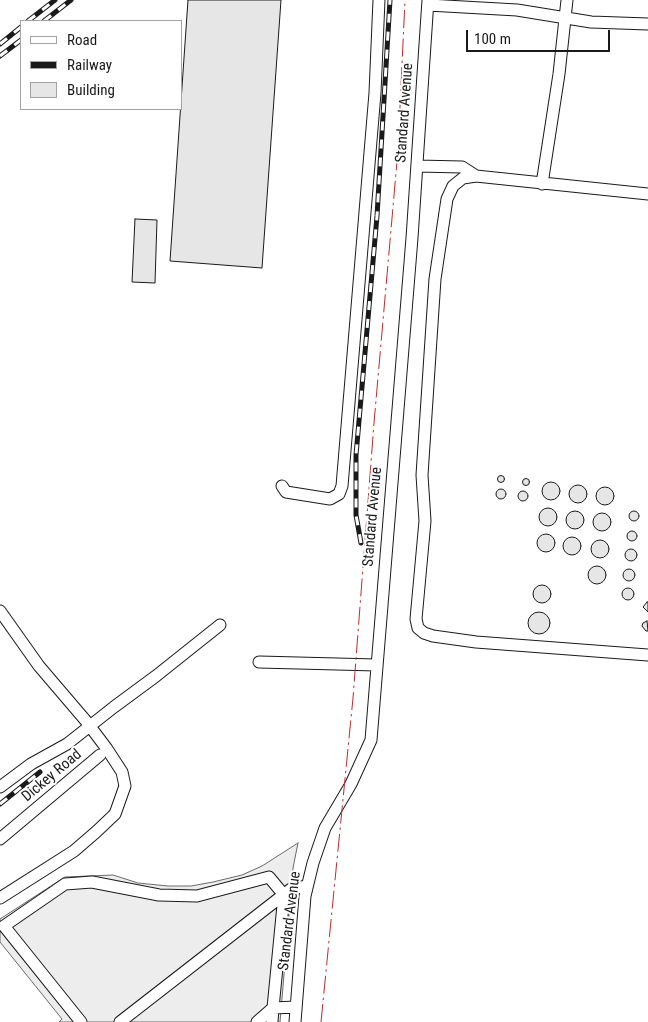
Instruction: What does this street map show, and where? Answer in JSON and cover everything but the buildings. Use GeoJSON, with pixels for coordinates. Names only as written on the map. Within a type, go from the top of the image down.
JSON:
{"type":"FeatureCollection","features":[{"type":"Feature","properties":{"kind":"street"},"geometry":{"type":"LineString","coordinates":[[282,486],[286,492],[330,499],[339,494],[342,486],[375,93],[379,0]]}},
{"type":"Feature","properties":{"kind":"street"},"geometry":{"type":"LineString","coordinates":[[542,184],[559,74],[567,0]]}},
{"type":"Feature","properties":{"kind":"street"},"geometry":{"type":"LineString","coordinates":[[428,3],[460,4],[517,10],[592,22],[648,24]]}},
{"type":"Feature","properties":{"kind":"street","name":"Standard Avenue"},"geometry":{"type":"LineString","coordinates":[[295,1022],[307,886],[313,862],[325,828],[351,784],[371,740],[417,166],[428,3]]}},
{"type":"Feature","properties":{"kind":"street"},"geometry":{"type":"LineString","coordinates":[[417,166],[462,167],[476,176]]}},
{"type":"Feature","properties":{"kind":"street"},"geometry":{"type":"LineString","coordinates":[[648,194],[476,176],[463,178],[453,186],[447,199],[435,279],[422,475],[425,521],[416,618],[418,628],[424,633],[433,636],[476,642],[648,655]]}},
{"type":"Feature","properties":{"kind":"street"},"geometry":{"type":"LineString","coordinates":[[0,611],[39,666],[90,727],[122,772],[125,786],[116,814],[74,851],[0,898]]}},
{"type":"Feature","properties":{"kind":"street"},"geometry":{"type":"LineString","coordinates":[[0,787],[31,764],[67,744],[220,625]]}},
{"type":"Feature","properties":{"kind":"street"},"geometry":{"type":"LineString","coordinates":[[259,662],[376,665]]}},
{"type":"Feature","properties":{"kind":"street","name":"Dickey Road"},"geometry":{"type":"LineString","coordinates":[[0,839],[100,755]]}},
{"type":"Feature","properties":{"kind":"street"},"geometry":{"type":"LineString","coordinates":[[81,1022],[4,926],[65,884],[92,882],[159,895],[197,896],[269,877],[284,895],[272,1022]]}},
{"type":"Feature","properties":{"kind":"street"},"geometry":{"type":"LineString","coordinates":[[120,1022],[291,889],[307,886]]}},
{"type":"Feature","properties":{"kind":"street"},"geometry":{"type":"LineString","coordinates":[[257,1022],[273,1008],[296,1007]]}},
{"type":"Feature","properties":{"kind":"shaded area"},"geometry":{"type":"Polygon","coordinates":[[[298,843],[293,868],[280,1022],[59,1022],[62,1019],[0,942],[0,919],[65,877],[113,875],[138,883],[191,886],[242,875],[262,866],[298,843]]]}},
{"type":"Feature","properties":{"kind":"railway"},"geometry":{"type":"LineString","coordinates":[[29,20],[55,0]]}},
{"type":"Feature","properties":{"kind":"railway"},"geometry":{"type":"LineString","coordinates":[[45,20],[71,0]]}},
{"type":"Feature","properties":{"kind":"railway"},"geometry":{"type":"LineString","coordinates":[[361,543],[356,515],[356,455],[377,216],[390,0]]}},
{"type":"Feature","properties":{"kind":"railway"},"geometry":{"type":"LineString","coordinates":[[0,44],[20,28]]}},
{"type":"Feature","properties":{"kind":"railway"},"geometry":{"type":"LineString","coordinates":[[0,56],[20,41]]}},
{"type":"Feature","properties":{"kind":"railway"},"geometry":{"type":"LineString","coordinates":[[0,804],[40,772]]}},
{"type":"Feature","properties":{"kind":"power"},"geometry":{"type":"LineString","coordinates":[[321,1022],[353,698],[374,423],[398,150],[405,0]]}}]}
